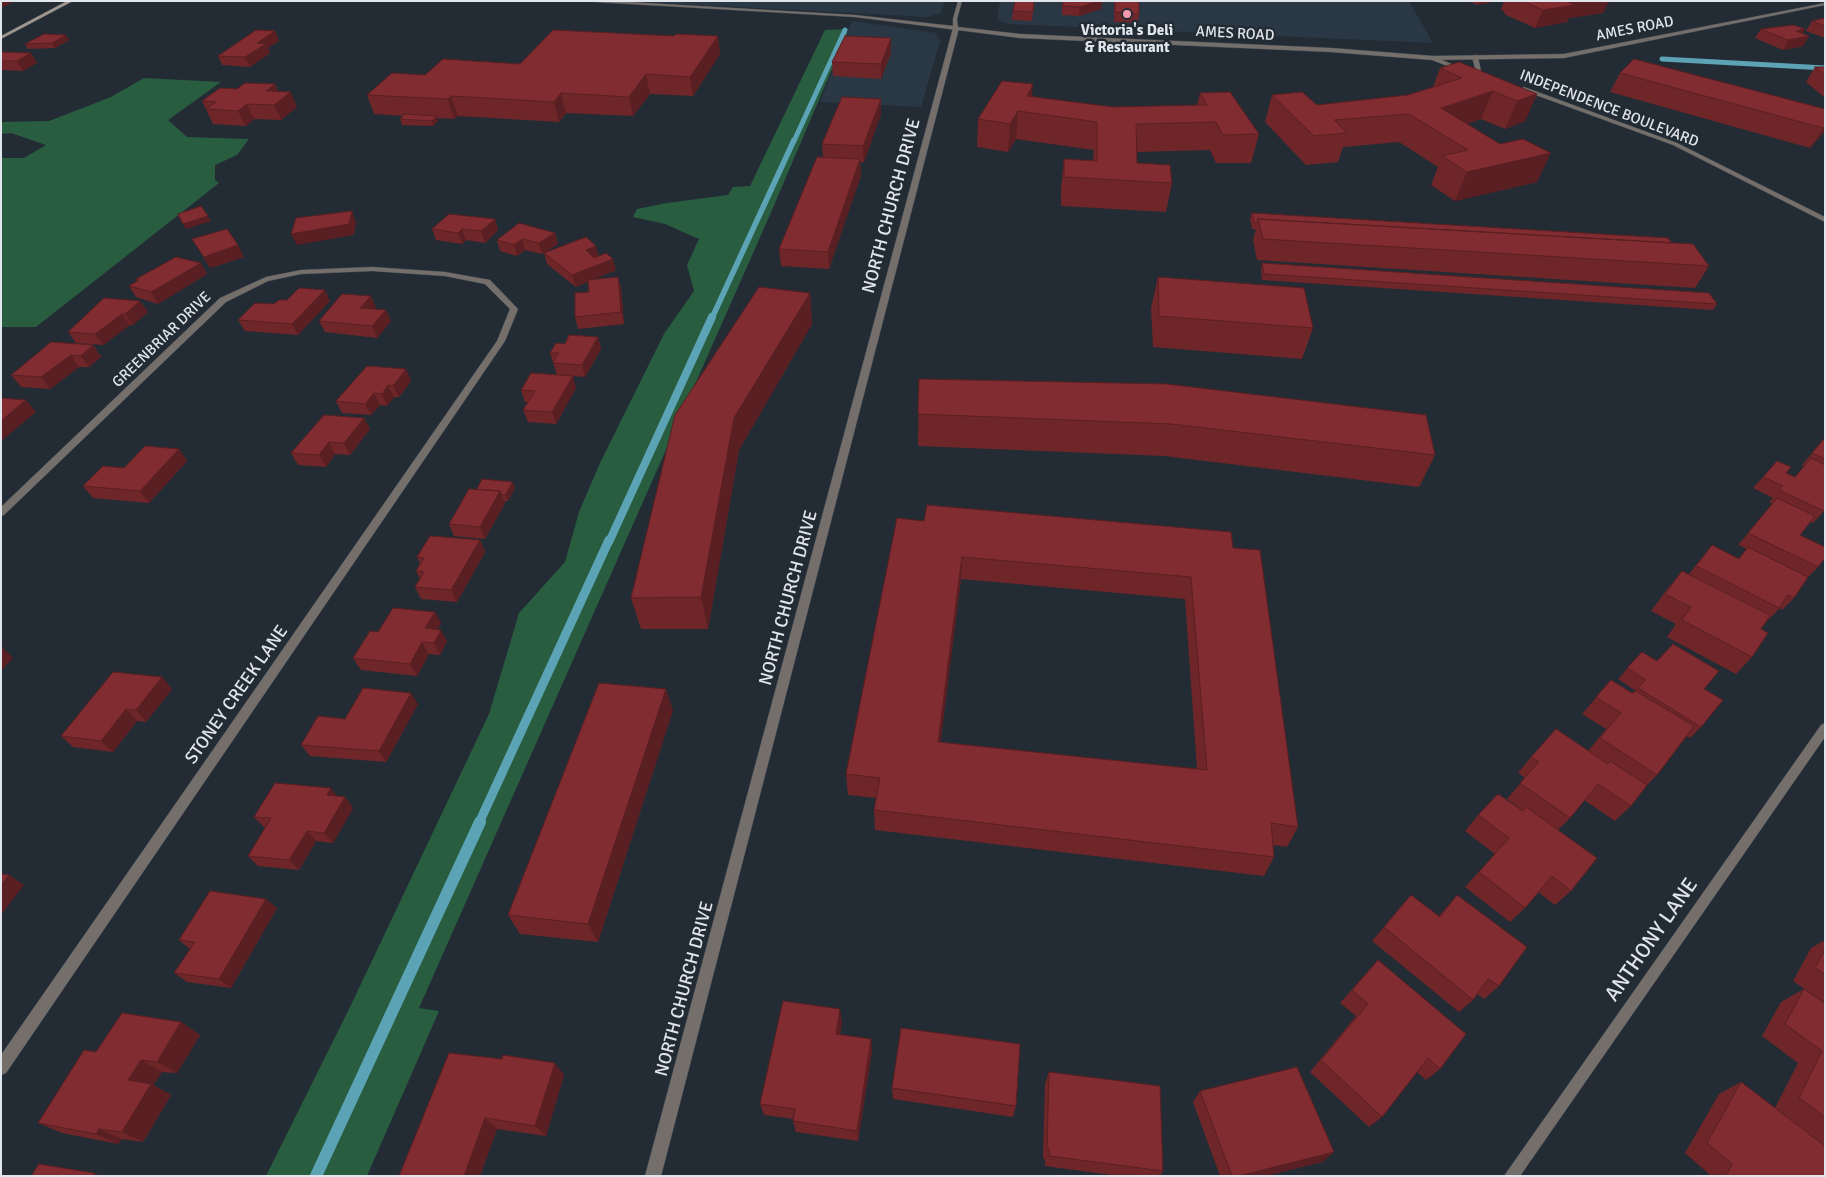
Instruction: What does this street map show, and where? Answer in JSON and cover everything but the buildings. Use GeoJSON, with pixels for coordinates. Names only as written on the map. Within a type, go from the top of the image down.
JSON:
{"type":"FeatureCollection","features":[{"type":"Feature","properties":{"kind":"main road"},"geometry":{"type":"LineString","coordinates":[[1,38],[71,1]]}},
{"type":"Feature","properties":{"kind":"street","name":"AMES ROAD"},"geometry":{"type":"LineString","coordinates":[[580,1],[855,16],[1020,36],[1331,50],[1434,58],[1564,56],[1825,4]]}},
{"type":"Feature","properties":{"kind":"street","name":"NORTH CHURCH DRIVE"},"geometry":{"type":"LineString","coordinates":[[652,1176],[956,28],[955,19],[960,1]]}},
{"type":"Feature","properties":{"kind":"street"},"geometry":{"type":"LineString","coordinates":[[1814,6],[1825,10]]}},
{"type":"Feature","properties":{"kind":"street"},"geometry":{"type":"LineString","coordinates":[[1434,58],[1489,78]]}},
{"type":"Feature","properties":{"kind":"street"},"geometry":{"type":"LineString","coordinates":[[1474,58],[1480,75]]}},
{"type":"Feature","properties":{"kind":"street","name":"INDEPENDENCE BOULEVARD"},"geometry":{"type":"LineString","coordinates":[[1515,86],[1675,144],[1825,220]]}},
{"type":"Feature","properties":{"kind":"street","name":"GREENBRIAR DRIVE"},"geometry":{"type":"LineString","coordinates":[[1,513],[223,300],[266,279],[301,272],[372,269],[445,274],[488,282],[514,309],[501,341]]}},
{"type":"Feature","properties":{"kind":"street","name":"STONEY CREEK LANE"},"geometry":{"type":"LineString","coordinates":[[1,1068],[501,341]]}},
{"type":"Feature","properties":{"kind":"street","name":"ANTHONY LANE"},"geometry":{"type":"LineString","coordinates":[[1511,1176],[1825,728]]}},
{"type":"Feature","properties":{"kind":"shaded area"},"geometry":{"type":"Polygon","coordinates":[[[624,1],[945,1],[941,13],[928,17],[624,1]]]}},
{"type":"Feature","properties":{"kind":"shaded area"},"geometry":{"type":"Polygon","coordinates":[[[1000,1],[1409,1],[1433,43],[1009,24],[997,20],[1000,1]]]}},
{"type":"Feature","properties":{"kind":"shaded area"},"geometry":{"type":"Polygon","coordinates":[[[852,21],[936,33],[940,41],[921,107],[820,102],[852,21]]]}},
{"type":"Feature","properties":{"kind":"green space"},"geometry":{"type":"Polygon","coordinates":[[[847,29],[847,34],[769,217],[419,1008],[439,1011],[367,1176],[266,1176],[351,1005],[489,714],[519,613],[565,562],[579,512],[600,463],[664,334],[694,291],[687,265],[699,239],[665,224],[633,217],[637,209],[728,195],[733,187],[750,186],[825,30],[847,29]]]}},
{"type":"Feature","properties":{"kind":"green space"},"geometry":{"type":"Polygon","coordinates":[[[144,78],[221,82],[168,120],[187,137],[249,139],[237,155],[215,165],[215,180],[219,183],[36,327],[1,327],[1,158],[24,158],[46,145],[11,133],[1,134],[1,122],[49,121],[111,97],[144,78]]]}},
{"type":"Feature","properties":{"kind":"waterway"},"geometry":{"type":"LineString","coordinates":[[794,141],[845,30]]}},
{"type":"Feature","properties":{"kind":"waterway"},"geometry":{"type":"LineString","coordinates":[[1662,59],[1825,68]]}},
{"type":"Feature","properties":{"kind":"waterway"},"geometry":{"type":"LineString","coordinates":[[712,318],[794,140]]}},
{"type":"Feature","properties":{"kind":"waterway"},"geometry":{"type":"LineString","coordinates":[[609,542],[712,317]]}},
{"type":"Feature","properties":{"kind":"waterway"},"geometry":{"type":"LineString","coordinates":[[479,823],[609,540]]}},
{"type":"Feature","properties":{"kind":"waterway"},"geometry":{"type":"LineString","coordinates":[[316,1176],[480,822]]}},
{"type":"Feature","properties":{"kind":"place","name":"Victoria's Deli & Restaurant"},"geometry":{"type":"Point","coordinates":[1127,14]}}]}
